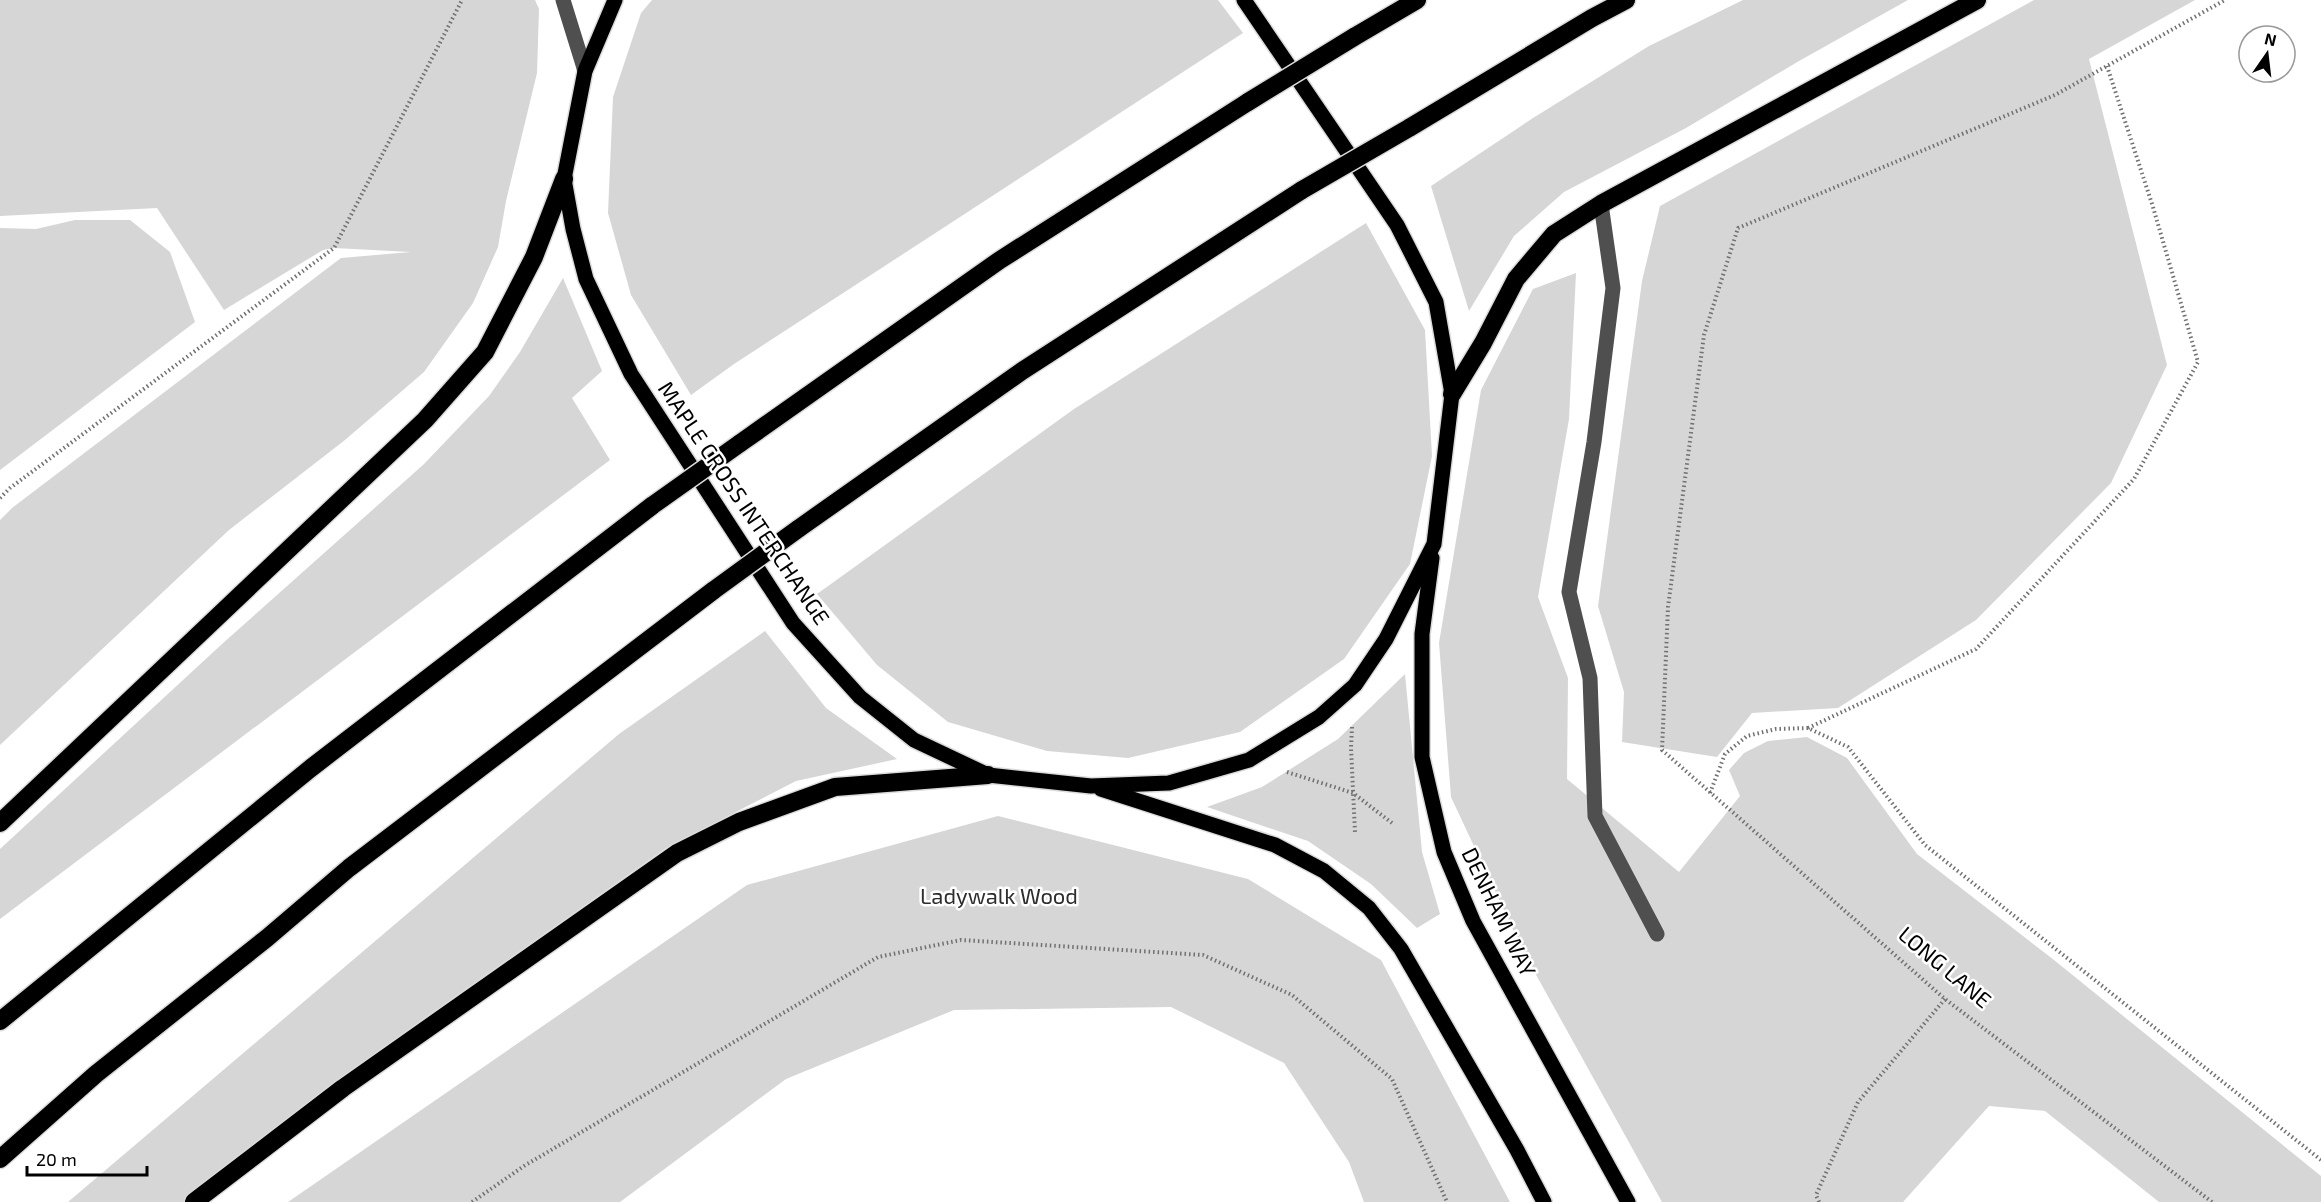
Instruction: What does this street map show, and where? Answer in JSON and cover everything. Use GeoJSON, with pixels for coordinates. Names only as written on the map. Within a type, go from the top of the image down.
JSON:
{"type":"FeatureCollection","features":[{"type":"Feature","properties":{"kind":"highway"},"geometry":{"type":"LineString","coordinates":[[0,1021],[311,768],[653,505],[1000,260],[1248,102],[1417,0]]}},
{"type":"Feature","properties":{"kind":"highway"},"geometry":{"type":"LineString","coordinates":[[0,1159],[96,1074],[267,938],[349,868],[714,590],[798,529],[1022,371],[1302,190],[1626,0]]}},
{"type":"Feature","properties":{"kind":"highway"},"geometry":{"type":"LineString","coordinates":[[1452,394],[1483,343],[1516,279],[1554,234],[1601,204],[1977,0]]}},
{"type":"Feature","properties":{"kind":"highway"},"geometry":{"type":"LineString","coordinates":[[0,823],[425,420],[484,352],[534,257],[564,179]]}},
{"type":"Feature","properties":{"kind":"highway"},"geometry":{"type":"LineString","coordinates":[[194,1202],[343,1088],[677,853],[739,822],[835,788],[988,775]]}},
{"type":"Feature","properties":{"kind":"main road","name":"MAPLE CROSS INTERCHANGE"},"geometry":{"type":"LineString","coordinates":[[615,0],[585,71],[564,179],[573,229],[586,279],[631,374],[793,623],[860,698],[914,740],[988,775],[1091,786],[1169,783],[1249,760],[1319,717],[1355,685],[1386,639],[1434,544],[1452,394],[1436,302],[1397,225],[1244,0]]}},
{"type":"Feature","properties":{"kind":"main road","name":"DENHAM WAY"},"geometry":{"type":"LineString","coordinates":[[1434,544],[1422,634],[1422,757],[1444,852],[1473,921],[1628,1202]]}},
{"type":"Feature","properties":{"kind":"main road"},"geometry":{"type":"LineString","coordinates":[[1091,786],[1275,844],[1324,871],[1369,908],[1401,949],[1517,1150],[1544,1202]]}},
{"type":"Feature","properties":{"kind":"street"},"geometry":{"type":"LineString","coordinates":[[563,0],[585,71]]}},
{"type":"Feature","properties":{"kind":"street"},"geometry":{"type":"LineString","coordinates":[[1601,204],[1613,288],[1594,442],[1569,592],[1590,678],[1595,816],[1657,934]]}},
{"type":"Feature","properties":{"kind":"path"},"geometry":{"type":"LineString","coordinates":[[0,498],[10,488],[334,248],[462,0]]}},
{"type":"Feature","properties":{"kind":"path"},"geometry":{"type":"LineString","coordinates":[[1710,793],[1725,754],[1747,736],[1776,729],[1808,728],[1976,649],[2134,479],[2198,362],[2153,207],[2107,66],[2225,0]]}},
{"type":"Feature","properties":{"kind":"path","name":"LONG LANE"},"geometry":{"type":"LineString","coordinates":[[2107,66],[2055,94],[1738,228],[1704,335],[1668,607],[1662,750],[1945,999],[2212,1202]]}},
{"type":"Feature","properties":{"kind":"path"},"geometry":{"type":"LineString","coordinates":[[1355,685],[1351,748],[1355,832]]}},
{"type":"Feature","properties":{"kind":"path"},"geometry":{"type":"LineString","coordinates":[[1808,728],[1848,747],[1925,845],[2321,1160]]}},
{"type":"Feature","properties":{"kind":"path"},"geometry":{"type":"LineString","coordinates":[[1249,760],[1353,793],[1392,823]]}},
{"type":"Feature","properties":{"kind":"path"},"geometry":{"type":"LineString","coordinates":[[472,1202],[524,1166],[878,957],[961,940],[1203,955],[1292,995],[1392,1079],[1447,1202]]}},
{"type":"Feature","properties":{"kind":"path"},"geometry":{"type":"LineString","coordinates":[[1819,1202],[1816,1195],[1858,1102],[1945,999]]}},
{"type":"Feature","properties":{"kind":"green space"},"geometry":{"type":"Polygon","coordinates":[[[0,0],[535,0],[539,9],[537,73],[506,201],[498,247],[473,303],[424,372],[345,440],[229,530],[0,745],[0,520],[12,508],[341,258],[411,252],[334,248],[323,250],[224,310],[157,208],[0,216],[0,0]]]}},
{"type":"Feature","properties":{"kind":"green space"},"geometry":{"type":"Polygon","coordinates":[[[652,0],[1218,0],[1243,33],[734,364],[691,395],[631,295],[608,213],[613,97],[641,13],[652,0]]]}},
{"type":"Feature","properties":{"kind":"green space"},"geometry":{"type":"Polygon","coordinates":[[[1743,0],[1908,0],[1686,128],[1564,192],[1514,236],[1469,311],[1431,186],[1533,118],[1649,46],[1743,0]]]}},
{"type":"Feature","properties":{"kind":"green space"},"geometry":{"type":"Polygon","coordinates":[[[2034,0],[2195,0],[2089,59],[2167,365],[2111,483],[1976,620],[1838,708],[1752,713],[1717,757],[1622,742],[1624,692],[1598,606],[1642,281],[1660,206],[2034,0]]]}},
{"type":"Feature","properties":{"kind":"green space"},"geometry":{"type":"Polygon","coordinates":[[[75,220],[130,220],[170,252],[195,322],[0,470],[0,228],[36,229],[75,220]]]}},
{"type":"Feature","properties":{"kind":"green space"},"geometry":{"type":"Polygon","coordinates":[[[1366,223],[1425,330],[1432,456],[1410,564],[1344,659],[1240,732],[1128,758],[1047,751],[948,722],[877,665],[817,594],[1074,409],[1366,223]]]}},
{"type":"Feature","properties":{"kind":"green space"},"geometry":{"type":"Polygon","coordinates":[[[1576,273],[1569,419],[1538,597],[1568,678],[1567,779],[1679,872],[1740,796],[1729,770],[1744,753],[1768,741],[1807,737],[1847,758],[1917,854],[2054,960],[2321,1176],[2321,1202],[2159,1202],[2045,1111],[1989,1106],[1903,1202],[1662,1202],[1524,953],[1451,797],[1439,643],[1481,390],[1533,289],[1576,273]]]}},
{"type":"Feature","properties":{"kind":"green space"},"geometry":{"type":"Polygon","coordinates":[[[563,278],[602,371],[572,398],[610,460],[0,919],[0,849],[222,644],[424,464],[489,396],[520,352],[563,278]]]}},
{"type":"Feature","properties":{"kind":"green space"},"geometry":{"type":"Polygon","coordinates":[[[765,631],[826,708],[897,759],[796,781],[666,848],[398,1037],[186,1202],[68,1202],[619,734],[765,631]]]}},
{"type":"Feature","properties":{"kind":"green space"},"geometry":{"type":"Polygon","coordinates":[[[1405,674],[1422,852],[1440,914],[1417,928],[1371,884],[1308,841],[1207,807],[1262,787],[1338,739],[1405,674]]]}},
{"type":"Feature","properties":{"kind":"green space","name":"Ladywalk Wood"},"geometry":{"type":"Polygon","coordinates":[[[998,816],[1248,879],[1381,960],[1510,1202],[1364,1202],[1349,1162],[1284,1063],[1171,1007],[954,1010],[786,1079],[620,1202],[288,1202],[747,885],[998,816]]]}}]}
